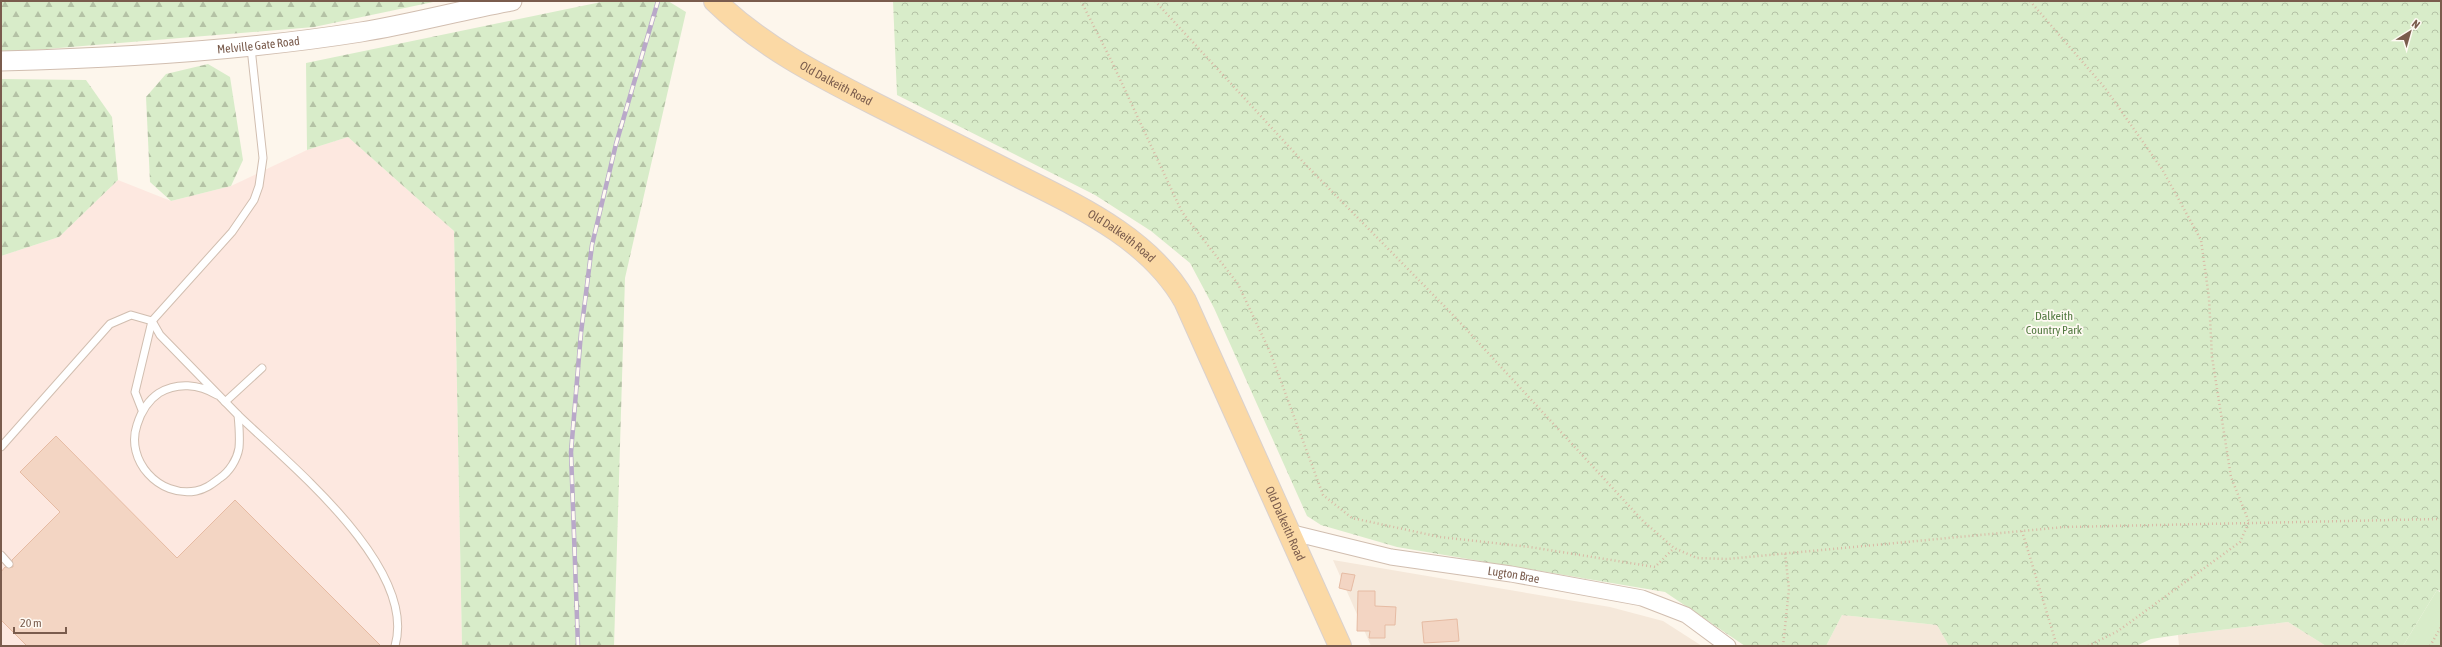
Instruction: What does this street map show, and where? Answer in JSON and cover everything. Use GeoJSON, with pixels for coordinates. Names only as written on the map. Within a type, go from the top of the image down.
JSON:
{"type":"FeatureCollection","features":[{"type":"Feature","properties":{"kind":"main road","name":"Old Dalkeith Road"},"geometry":{"type":"LineString","coordinates":[[715,1],[752,34],[788,57],[1084,210],[1119,233],[1156,262],[1177,286],[1186,301],[1340,646]]}},
{"type":"Feature","properties":{"kind":"street","name":"Melville Gate Road"},"geometry":{"type":"LineString","coordinates":[[1,61],[167,53],[251,45],[361,32],[512,1]]}},
{"type":"Feature","properties":{"kind":"street","name":"Lugton Brae"},"geometry":{"type":"LineString","coordinates":[[1289,532],[1391,557],[1519,576],[1642,598],[1686,615],[1728,646]]}},
{"type":"Feature","properties":{"kind":"lane"},"geometry":{"type":"LineString","coordinates":[[142,410],[135,392],[152,321],[232,232],[254,200],[259,186],[263,158],[251,45]]}},
{"type":"Feature","properties":{"kind":"lane"},"geometry":{"type":"LineString","coordinates":[[1,447],[110,324],[131,315],[152,321],[160,335],[217,395],[346,520],[376,561],[397,608],[397,639],[395,646]]}},
{"type":"Feature","properties":{"kind":"lane"},"geometry":{"type":"LineString","coordinates":[[225,402],[262,368]]}},
{"type":"Feature","properties":{"kind":"lane"},"geometry":{"type":"LineString","coordinates":[[217,395],[194,386],[184,386],[157,394],[142,410],[134,435],[136,454],[144,470],[152,479],[176,490],[194,491],[206,488],[227,473],[239,448],[238,415]]}},
{"type":"Feature","properties":{"kind":"lane"},"geometry":{"type":"LineString","coordinates":[[1,555],[9,564]]}},
{"type":"Feature","properties":{"kind":"path"},"geometry":{"type":"LineString","coordinates":[[1081,1],[1111,60],[1182,212],[1238,284],[1270,352],[1322,495],[1352,518],[1440,537],[1530,547],[1655,567],[1674,548]]}},
{"type":"Feature","properties":{"kind":"path"},"geometry":{"type":"LineString","coordinates":[[1155,1],[1304,164],[1454,316],[1643,520],[1674,548],[1697,558],[1728,559],[2072,527],[2441,519]]}},
{"type":"Feature","properties":{"kind":"path"},"geometry":{"type":"LineString","coordinates":[[2030,1],[2105,88],[2162,169],[2201,240],[2209,298],[2212,358],[2231,477],[2249,522],[2240,542],[2118,631],[2088,646]]}},
{"type":"Feature","properties":{"kind":"path"},"geometry":{"type":"LineString","coordinates":[[2022,531],[2057,646]]}},
{"type":"Feature","properties":{"kind":"path"},"geometry":{"type":"LineString","coordinates":[[1783,646],[1789,589],[1785,553]]}},
{"type":"Feature","properties":{"kind":"path"},"geometry":{"type":"LineString","coordinates":[[2430,646],[2441,628]]}},
{"type":"Feature","properties":{"kind":"shaded area"},"geometry":{"type":"Polygon","coordinates":[[[348,137],[454,231],[462,646],[1,646],[1,256],[59,237],[118,180],[171,201],[231,186],[307,150],[348,137]]]}},
{"type":"Feature","properties":{"kind":"shaded area"},"geometry":{"type":"Polygon","coordinates":[[[1333,560],[1610,607],[1663,621],[1702,646],[1371,646],[1333,560]]]}},
{"type":"Feature","properties":{"kind":"shaded area"},"geometry":{"type":"Polygon","coordinates":[[[1842,615],[1937,625],[1949,646],[1826,646],[1842,615]]]}},
{"type":"Feature","properties":{"kind":"shaded area"},"geometry":{"type":"Polygon","coordinates":[[[2288,622],[2326,646],[2179,646],[2178,635],[2288,622]]]}},
{"type":"Feature","properties":{"kind":"green space"},"geometry":{"type":"Polygon","coordinates":[[[1,1],[438,1],[314,27],[10,52],[1,51],[1,1]]]}},
{"type":"Feature","properties":{"kind":"green space"},"geometry":{"type":"Polygon","coordinates":[[[606,1],[668,1],[686,12],[625,278],[614,646],[462,646],[454,231],[348,137],[307,150],[306,63],[606,1]]]}},
{"type":"Feature","properties":{"kind":"green space","name":"Dalkeith Country Park"},"geometry":{"type":"Polygon","coordinates":[[[893,1],[2441,1],[2441,591],[2437,590],[2403,646],[2326,646],[2288,622],[2151,639],[2136,646],[1949,646],[1937,625],[1842,615],[1826,646],[1745,646],[1665,592],[1397,547],[1321,525],[1307,516],[1214,308],[1190,263],[1151,231],[1095,195],[897,95],[893,1]]]}},
{"type":"Feature","properties":{"kind":"green space"},"geometry":{"type":"Polygon","coordinates":[[[208,64],[230,77],[243,160],[231,186],[171,201],[150,182],[146,97],[166,74],[208,64]]]}},
{"type":"Feature","properties":{"kind":"green space"},"geometry":{"type":"Polygon","coordinates":[[[1,79],[86,80],[112,117],[118,180],[59,237],[1,256],[1,79]]]}},
{"type":"Feature","properties":{"kind":"green space"},"geometry":{"type":"Polygon","coordinates":[[[2437,590],[2441,593],[2441,646],[2403,646],[2437,590]]]}},
{"type":"Feature","properties":{"kind":"building"},"geometry":{"type":"Polygon","coordinates":[[[56,436],[177,558],[235,500],[381,646],[27,646],[1,620],[1,572],[5,567],[13,567],[12,560],[60,512],[20,472],[56,436]]]}},
{"type":"Feature","properties":{"kind":"building"},"geometry":{"type":"Polygon","coordinates":[[[1342,573],[1355,575],[1351,591],[1339,588],[1342,573]]]}},
{"type":"Feature","properties":{"kind":"building"},"geometry":{"type":"Polygon","coordinates":[[[1358,591],[1375,591],[1375,606],[1396,607],[1395,625],[1385,625],[1385,638],[1369,638],[1370,631],[1357,631],[1358,591]]]}},
{"type":"Feature","properties":{"kind":"building"},"geometry":{"type":"Polygon","coordinates":[[[1457,619],[1459,641],[1424,643],[1422,622],[1457,619]]]}},
{"type":"Feature","properties":{"kind":"railway"},"geometry":{"type":"LineString","coordinates":[[578,646],[571,452],[581,333],[592,245],[616,144],[658,1]]}}]}
